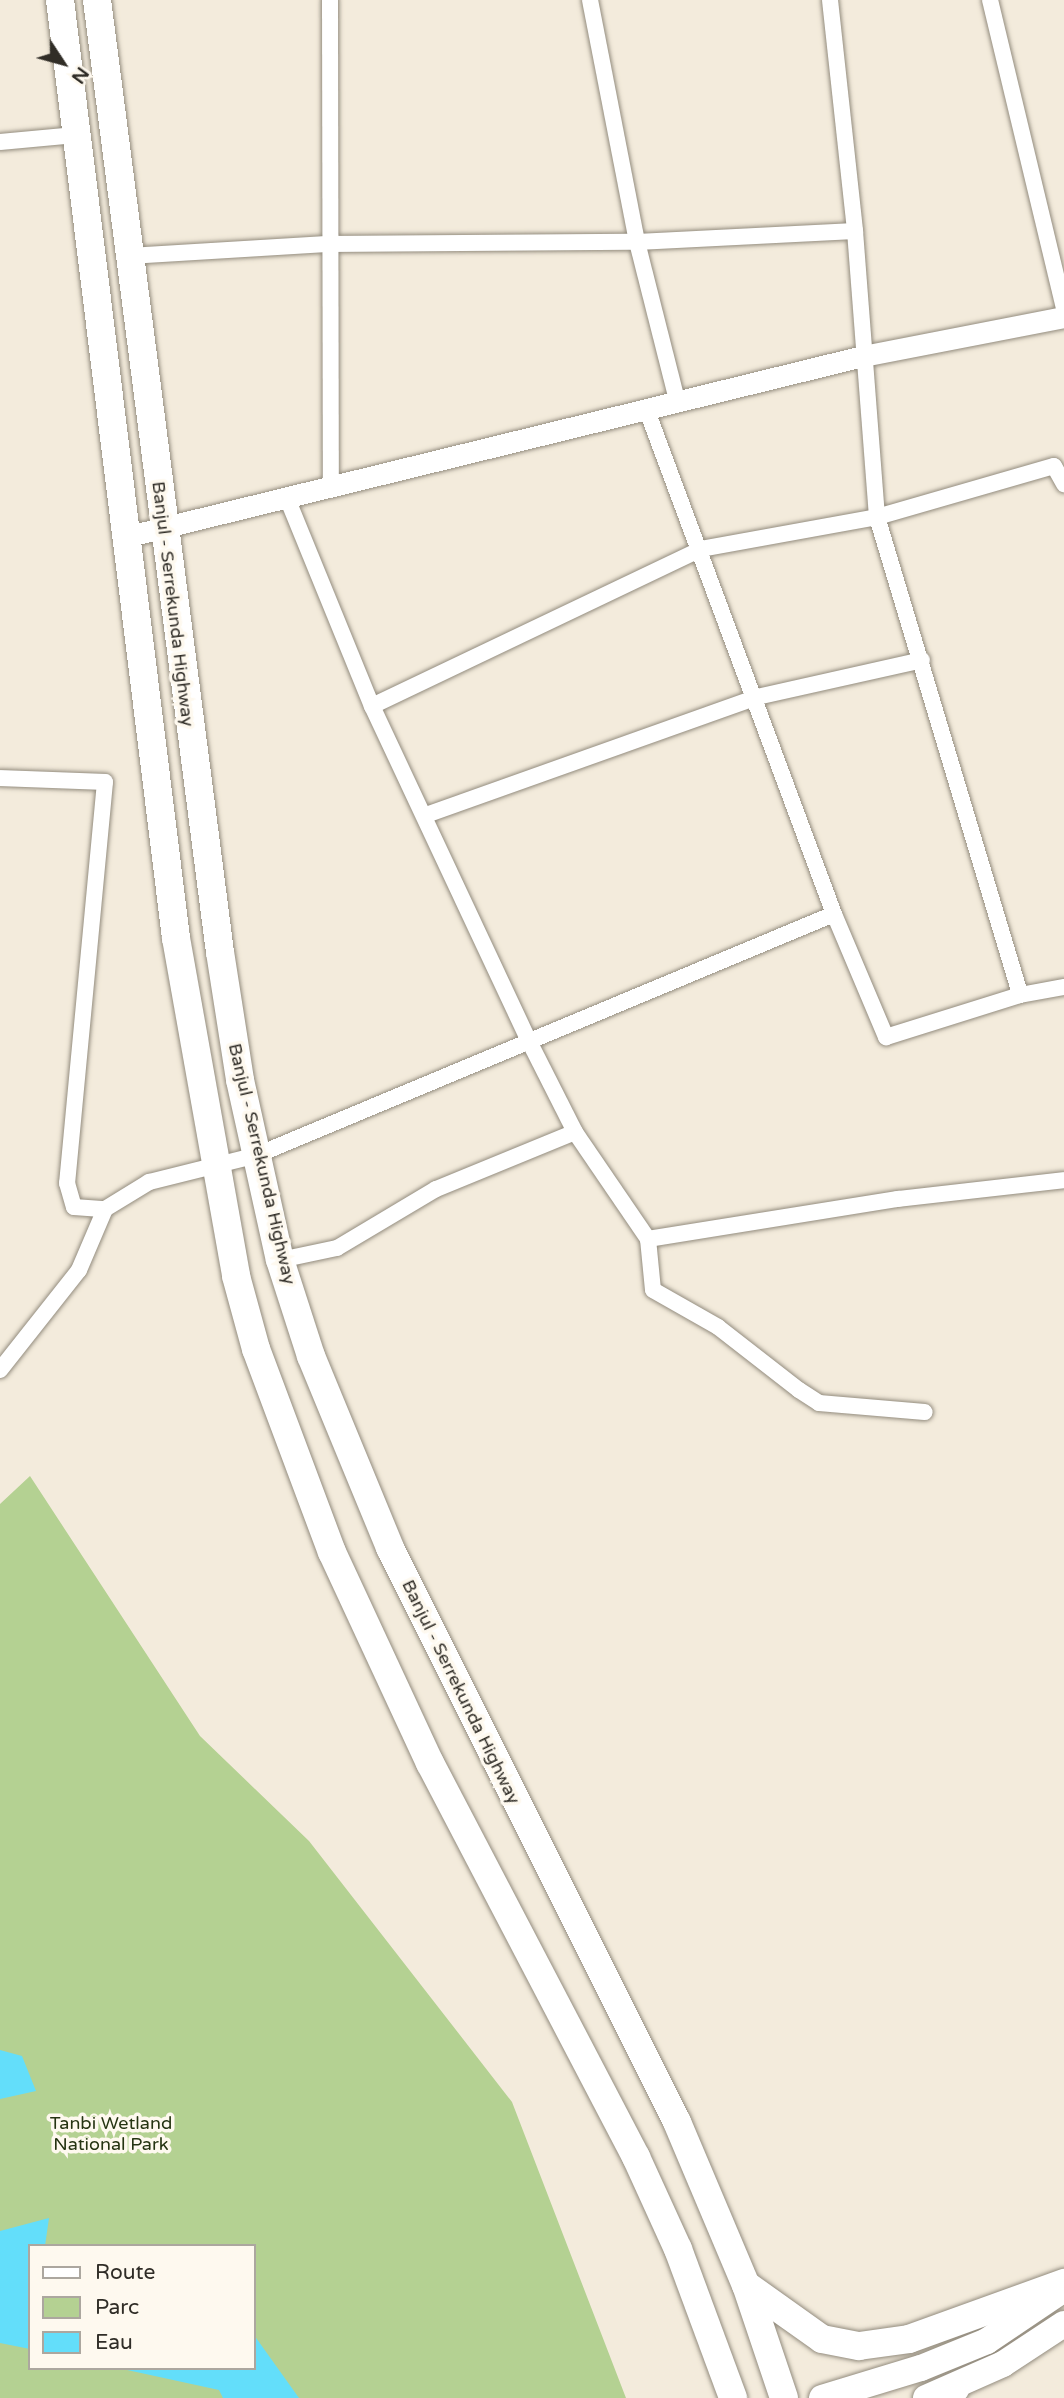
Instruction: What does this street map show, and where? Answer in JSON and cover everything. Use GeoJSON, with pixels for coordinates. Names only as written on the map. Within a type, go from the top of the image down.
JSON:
{"type":"FeatureCollection","features":[{"type":"Feature","properties":{"kind":"highway","name":"Banjul - Serrekunda Highway"},"geometry":{"type":"LineString","coordinates":[[60,0],[129,536],[176,937],[236,1276],[256,1349],[332,1552],[430,1763],[636,2157],[678,2249],[733,2398]]}},
{"type":"Feature","properties":{"kind":"highway","name":"Banjul - Serrekunda Highway"},"geometry":{"type":"LineString","coordinates":[[97,0],[220,953],[240,1080],[280,1260],[311,1356],[390,1548],[677,2122],[746,2285],[784,2398]]}},
{"type":"Feature","properties":{"kind":"highway"},"geometry":{"type":"LineString","coordinates":[[746,2285],[822,2339],[859,2346],[909,2339],[1064,2283]]}},
{"type":"Feature","properties":{"kind":"main road"},"geometry":{"type":"LineString","coordinates":[[822,2398],[921,2368],[987,2341],[1064,2289]]}},
{"type":"Feature","properties":{"kind":"main road"},"geometry":{"type":"LineString","coordinates":[[926,2398],[951,2393],[1036,2344],[1064,2324]]}},
{"type":"Feature","properties":{"kind":"street"},"geometry":{"type":"LineString","coordinates":[[330,0],[327,244],[331,487]]}},
{"type":"Feature","properties":{"kind":"street"},"geometry":{"type":"LineString","coordinates":[[590,0],[637,242],[677,400]]}},
{"type":"Feature","properties":{"kind":"street"},"geometry":{"type":"LineString","coordinates":[[830,0],[855,231],[877,517],[922,660],[942,743],[1020,995]]}},
{"type":"Feature","properties":{"kind":"street"},"geometry":{"type":"LineString","coordinates":[[990,0],[1064,308]]}},
{"type":"Feature","properties":{"kind":"street"},"geometry":{"type":"LineString","coordinates":[[0,142],[76,135]]}},
{"type":"Feature","properties":{"kind":"street"},"geometry":{"type":"LineString","coordinates":[[129,256],[327,244],[637,242],[855,231]]}},
{"type":"Feature","properties":{"kind":"street"},"geometry":{"type":"LineString","coordinates":[[129,536],[863,356],[1064,317]]}},
{"type":"Feature","properties":{"kind":"street"},"geometry":{"type":"LineString","coordinates":[[646,408],[757,697],[834,914],[886,1037],[1020,995],[1064,987]]}},
{"type":"Feature","properties":{"kind":"street"},"geometry":{"type":"LineString","coordinates":[[372,706],[701,549],[877,517],[1054,466],[1064,484]]}},
{"type":"Feature","properties":{"kind":"street"},"geometry":{"type":"LineString","coordinates":[[287,498],[372,706],[426,815],[529,1041],[575,1132],[648,1239],[653,1290],[718,1327],[819,1403],[925,1412]]}},
{"type":"Feature","properties":{"kind":"street"},"geometry":{"type":"LineString","coordinates":[[426,815],[757,697],[922,660]]}},
{"type":"Feature","properties":{"kind":"street"},"geometry":{"type":"LineString","coordinates":[[0,778],[105,782],[67,1183],[74,1207],[105,1209],[149,1182],[257,1155],[834,914]]}},
{"type":"Feature","properties":{"kind":"street"},"geometry":{"type":"LineString","coordinates":[[280,1260],[337,1248],[436,1189],[575,1132]]}},
{"type":"Feature","properties":{"kind":"street"},"geometry":{"type":"LineString","coordinates":[[648,1239],[898,1199],[1064,1180]]}},
{"type":"Feature","properties":{"kind":"street"},"geometry":{"type":"LineString","coordinates":[[0,1370],[79,1270],[105,1209]]}},
{"type":"Feature","properties":{"kind":"green space","name":"Tanbi Wetland National Park"},"geometry":{"type":"Polygon","coordinates":[[[30,1476],[200,1736],[309,1841],[512,2102],[626,2398],[0,2398],[0,1504],[30,1476]]]}},
{"type":"Feature","properties":{"kind":"water"},"geometry":{"type":"Polygon","coordinates":[[[0,2050],[22,2056],[36,2091],[0,2099],[0,2050]]]}},
{"type":"Feature","properties":{"kind":"water"},"geometry":{"type":"Polygon","coordinates":[[[49,2218],[45,2244],[28,2244],[28,2349],[0,2343],[0,2231],[49,2218]]]}},
{"type":"Feature","properties":{"kind":"water"},"geometry":{"type":"Polygon","coordinates":[[[256,2338],[299,2398],[223,2398],[219,2390],[127,2370],[256,2370],[256,2338]]]}}]}
